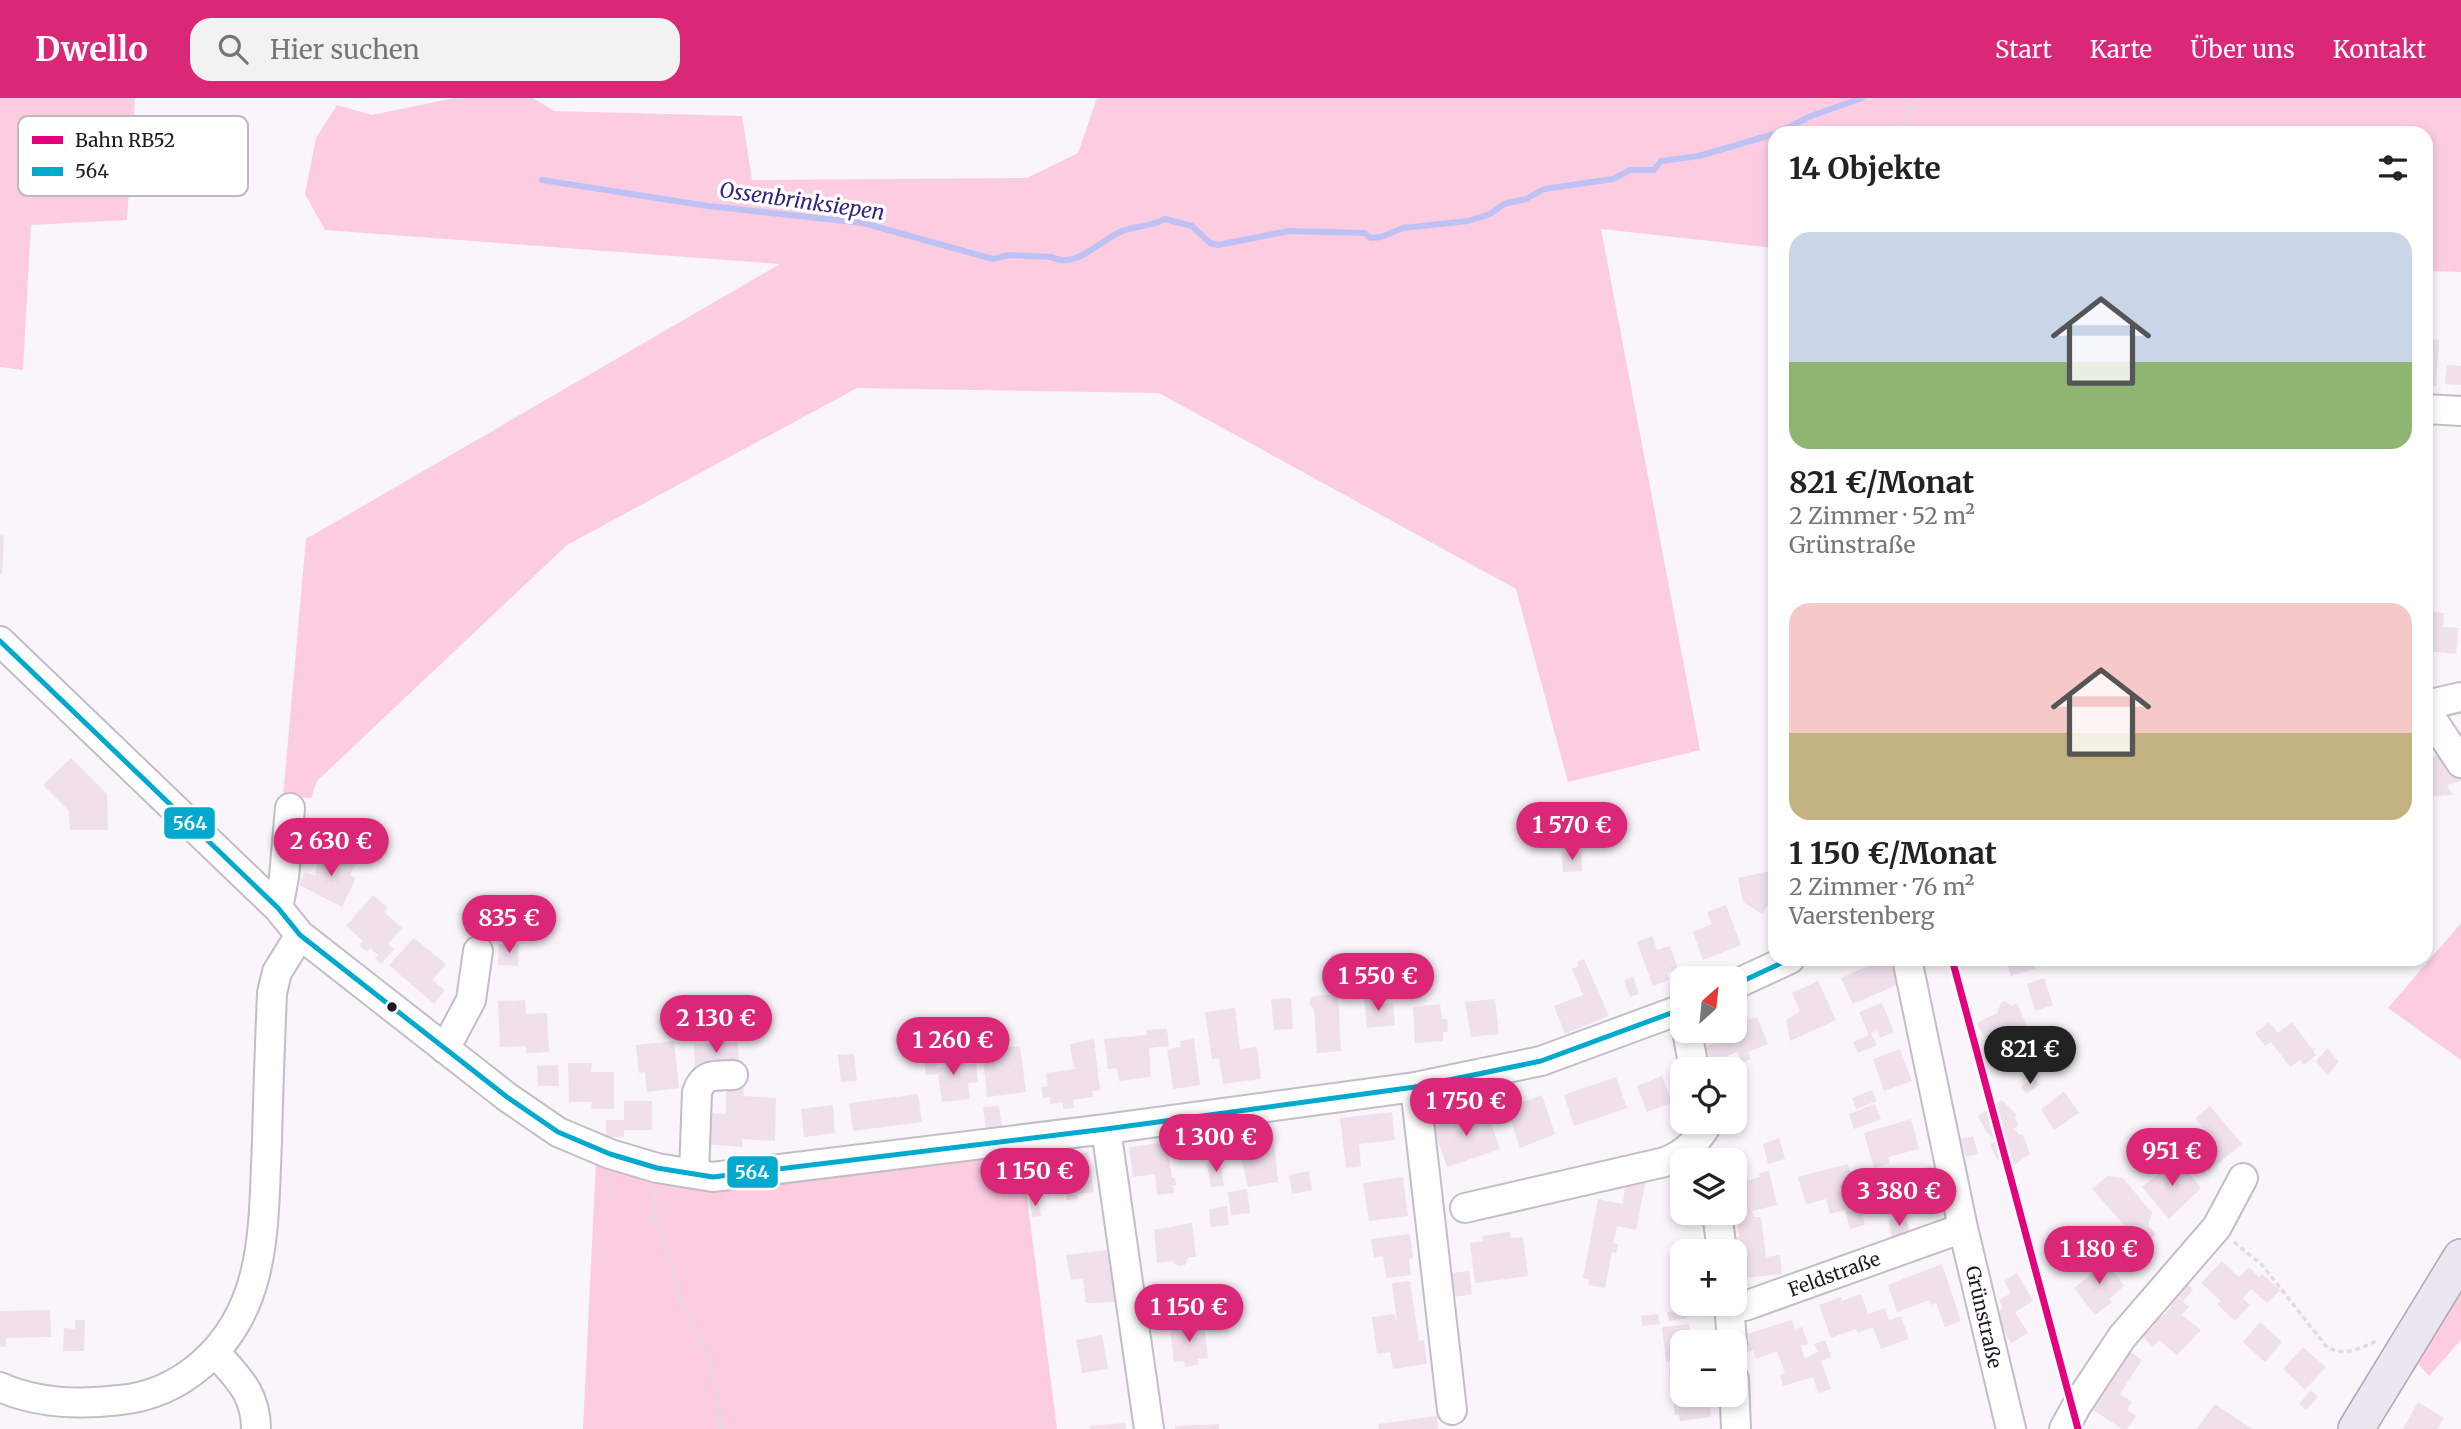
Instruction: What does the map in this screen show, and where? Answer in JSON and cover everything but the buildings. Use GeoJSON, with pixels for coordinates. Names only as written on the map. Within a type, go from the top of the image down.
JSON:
{"type":"FeatureCollection","features":[{"type":"Feature","properties":{"kind":"main road"},"geometry":{"type":"LineString","coordinates":[[2357,1429],[2461,1257]]}},
{"type":"Feature","properties":{"kind":"street"},"geometry":{"type":"LineString","coordinates":[[2433,409],[2461,411]]}},
{"type":"Feature","properties":{"kind":"street"},"geometry":{"type":"LineString","coordinates":[[0,641],[278,908],[300,935],[507,1097],[558,1132],[596,1150],[657,1168],[713,1177],[1106,1129],[1415,1087],[1541,1061],[1670,1013]]}},
{"type":"Feature","properties":{"kind":"street"},"geometry":{"type":"LineString","coordinates":[[2433,705],[2461,697]]}},
{"type":"Feature","properties":{"kind":"street"},"geometry":{"type":"LineString","coordinates":[[2433,718],[2461,763]]}},
{"type":"Feature","properties":{"kind":"street"},"geometry":{"type":"LineString","coordinates":[[278,908],[284,877],[290,808]]}},
{"type":"Feature","properties":{"kind":"street"},"geometry":{"type":"LineString","coordinates":[[0,1387],[19,1396],[57,1402],[93,1403],[129,1399],[163,1390],[189,1375],[215,1352],[230,1334],[246,1306],[257,1269],[263,1234],[272,993],[278,972],[300,935]]}},
{"type":"Feature","properties":{"kind":"street"},"geometry":{"type":"LineString","coordinates":[[445,1049],[471,1000],[478,951]]}},
{"type":"Feature","properties":{"kind":"street"},"geometry":{"type":"LineString","coordinates":[[1747,979],[1775,966]]}},
{"type":"Feature","properties":{"kind":"street","name":"Grünstraße"},"geometry":{"type":"LineString","coordinates":[[1908,966],[1963,1228],[2011,1429]]}},
{"type":"Feature","properties":{"kind":"street"},"geometry":{"type":"LineString","coordinates":[[694,1174],[696,1092],[701,1081],[709,1076],[733,1075]]}},
{"type":"Feature","properties":{"kind":"street"},"geometry":{"type":"LineString","coordinates":[[1415,1087],[1452,1410]]}},
{"type":"Feature","properties":{"kind":"street"},"geometry":{"type":"LineString","coordinates":[[1106,1129],[1149,1429]]}},
{"type":"Feature","properties":{"kind":"street"},"geometry":{"type":"LineString","coordinates":[[1465,1208],[1665,1162],[1695,1144],[1700,1134]]}},
{"type":"Feature","properties":{"kind":"street"},"geometry":{"type":"LineString","coordinates":[[2064,1429],[2122,1337],[2217,1227],[2243,1178]]}},
{"type":"Feature","properties":{"kind":"street","name":"Feldstraße"},"geometry":{"type":"LineString","coordinates":[[1747,1302],[1963,1228]]}},
{"type":"Feature","properties":{"kind":"street"},"geometry":{"type":"LineString","coordinates":[[215,1352],[242,1383],[254,1402],[256,1429]]}},
{"type":"Feature","properties":{"kind":"street"},"geometry":{"type":"LineString","coordinates":[[1735,1407],[1736,1429]]}},
{"type":"Feature","properties":{"kind":"path"},"geometry":{"type":"LineString","coordinates":[[1903,126],[1918,98]]}},
{"type":"Feature","properties":{"kind":"path"},"geometry":{"type":"LineString","coordinates":[[657,1168],[653,1215],[672,1263],[679,1297],[707,1354],[720,1410],[721,1429]]}},
{"type":"Feature","properties":{"kind":"path"},"geometry":{"type":"LineString","coordinates":[[2217,1227],[2263,1266],[2326,1346],[2333,1351],[2356,1350],[2421,1320]]}},
{"type":"Feature","properties":{"kind":"shaded area"},"geometry":{"type":"Polygon","coordinates":[[[0,98],[135,98],[134,116],[18,116],[18,196],[129,196],[127,220],[31,225],[23,370],[0,367],[0,98]]]}},
{"type":"Feature","properties":{"kind":"shaded area"},"geometry":{"type":"Polygon","coordinates":[[[454,98],[533,98],[554,111],[742,116],[752,180],[1027,178],[1078,153],[1097,98],[2461,98],[2461,272],[2433,271],[2433,126],[1768,126],[1768,247],[1601,229],[1700,750],[1568,782],[1516,589],[1159,393],[857,388],[567,545],[317,781],[311,798],[283,797],[306,539],[780,264],[325,230],[305,194],[316,138],[337,105],[372,115],[454,98]]]}},
{"type":"Feature","properties":{"kind":"shaded area"},"geometry":{"type":"Polygon","coordinates":[[[2461,923],[2461,1060],[2388,1008],[2424,966],[2433,966],[2433,956],[2461,923]]]}},
{"type":"Feature","properties":{"kind":"shaded area"},"geometry":{"type":"Polygon","coordinates":[[[1021,1152],[1057,1429],[583,1429],[596,1162],[624,1170],[1021,1152]]]}},
{"type":"Feature","properties":{"kind":"shaded area"},"geometry":{"type":"Polygon","coordinates":[[[2461,1257],[2461,1340],[2429,1376],[2405,1348],[2461,1257]]]}},
{"type":"Feature","properties":{"kind":"waterway","name":"Ossenbrinksiepen"},"geometry":{"type":"LineString","coordinates":[[1791,126],[1862,98]]}},
{"type":"Feature","properties":{"kind":"waterway","name":"Ossenbrinksiepen"},"geometry":{"type":"LineString","coordinates":[[542,180],[708,206],[863,223],[993,259],[1009,255],[1070,260],[1122,231],[1165,219],[1192,226],[1210,243],[1218,245],[1289,231],[1365,233],[1370,238],[1381,237],[1403,228],[1468,221],[1490,214],[1504,204],[1526,199],[1544,189],[1613,179],[1630,170],[1654,170],[1661,161],[1699,156],[1768,136]]}},
{"type":"Feature","properties":{"kind":"rail line","name":"RB52"},"geometry":{"type":"LineString","coordinates":[[1954,966],[2078,1429]]}},
{"type":"Feature","properties":{"kind":"transit line","name":"564"},"geometry":{"type":"LineString","coordinates":[[0,641],[278,908],[300,935],[507,1097],[558,1132],[610,1154],[657,1168],[713,1177],[1106,1129],[1415,1087],[1541,1061],[1670,1013]]}},
{"type":"Feature","properties":{"kind":"transit line","name":"564"},"geometry":{"type":"LineString","coordinates":[[1747,979],[1775,966]]}}]}
